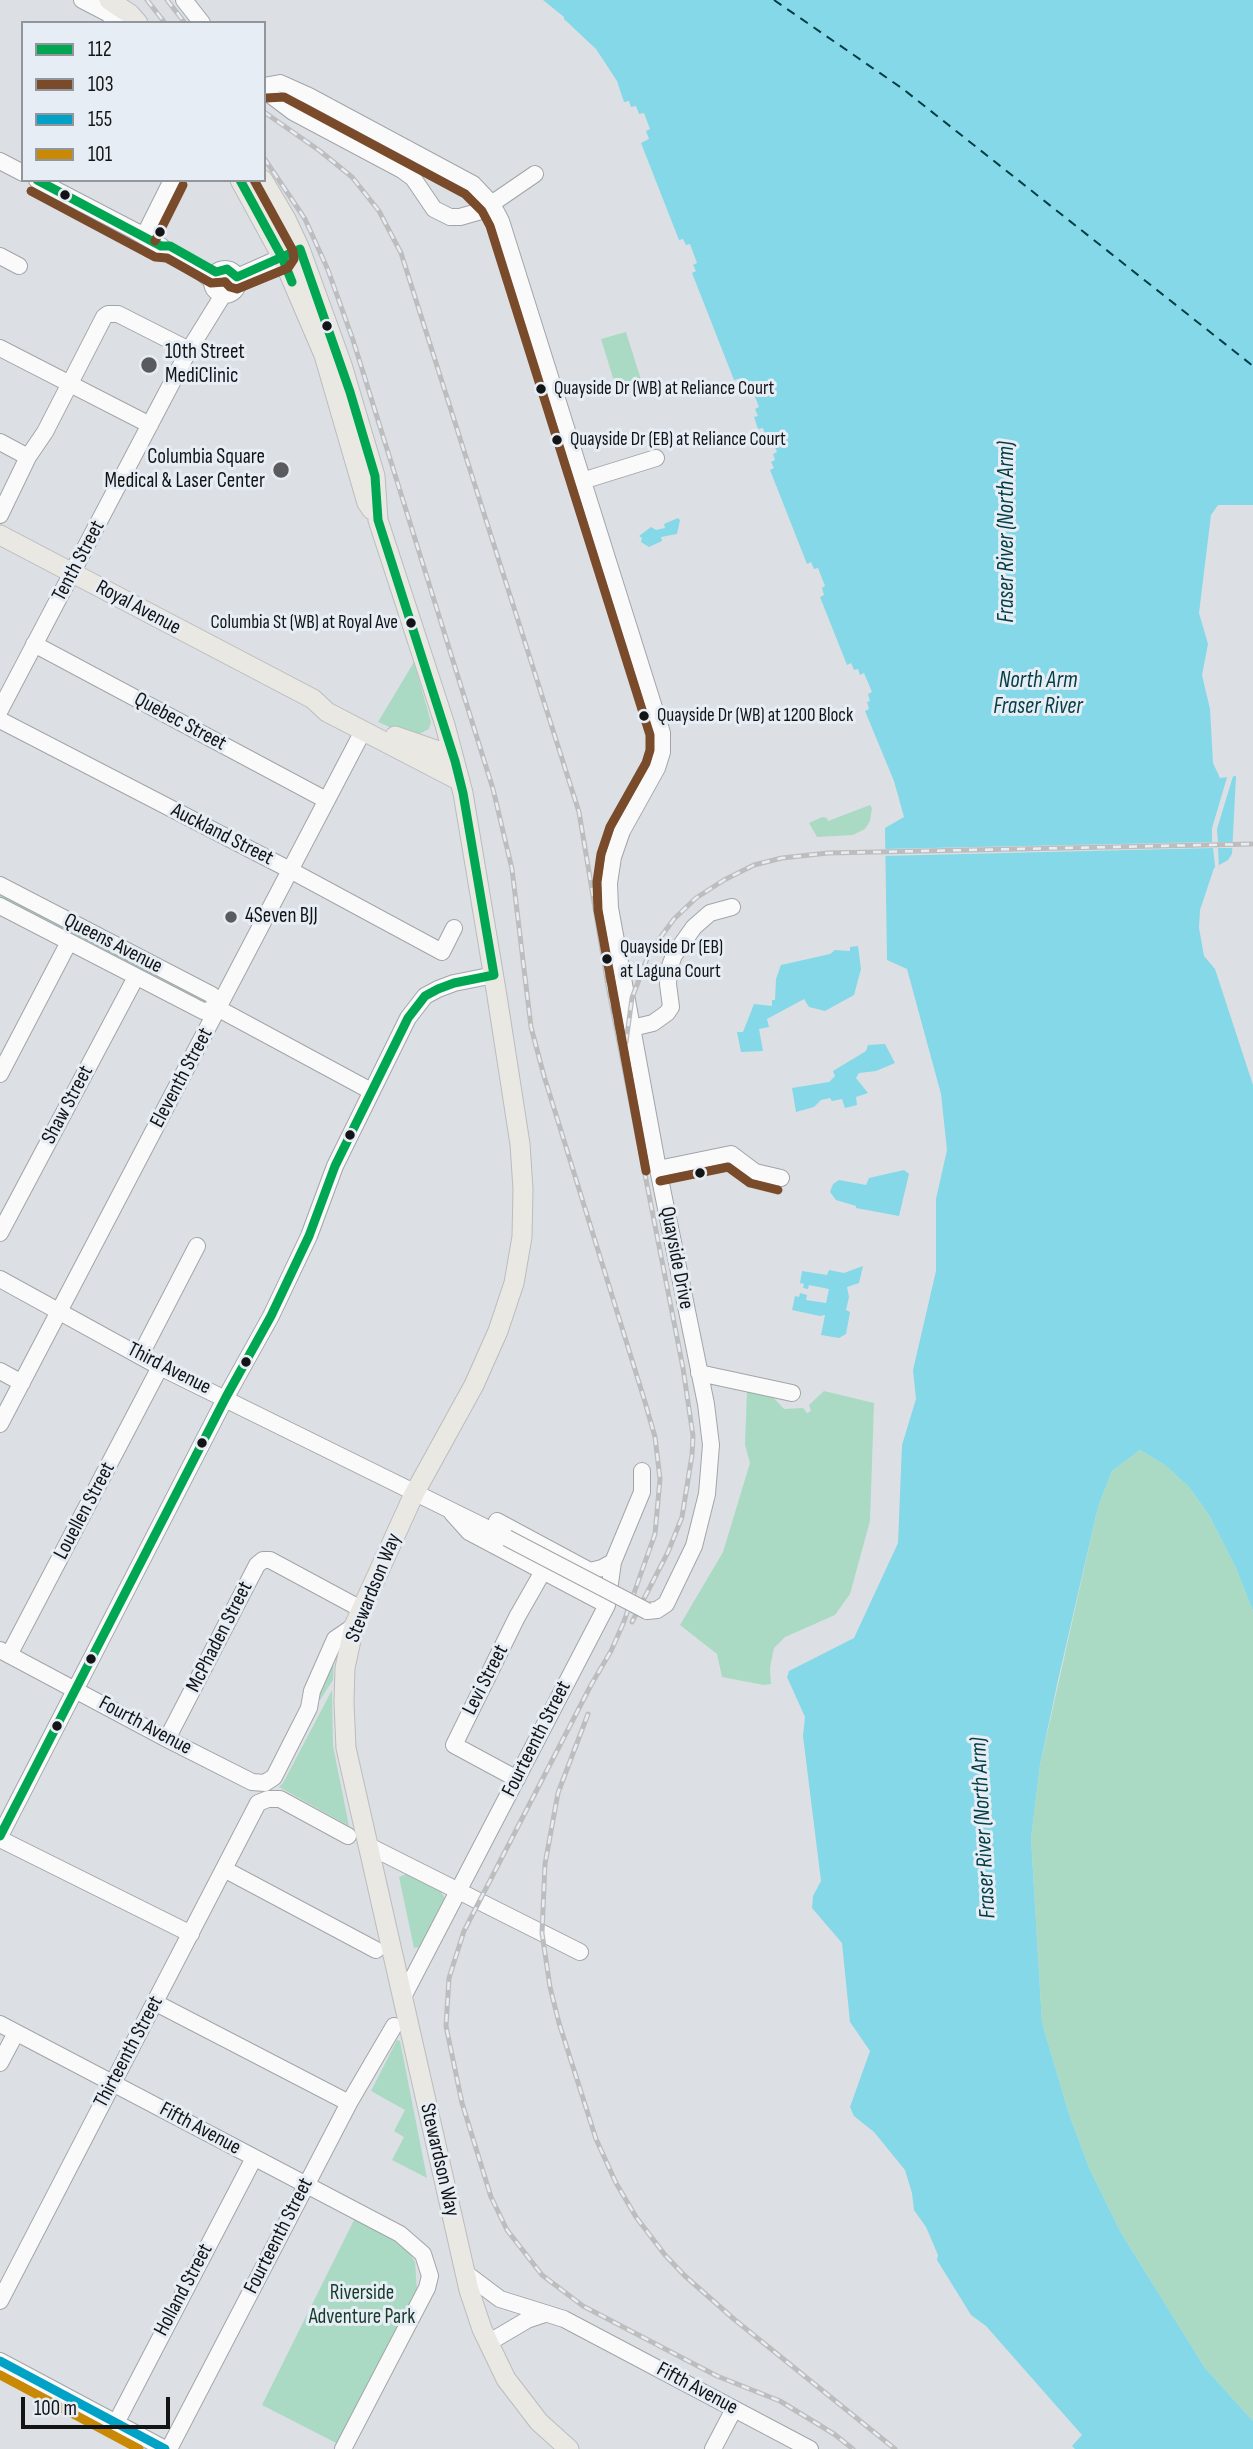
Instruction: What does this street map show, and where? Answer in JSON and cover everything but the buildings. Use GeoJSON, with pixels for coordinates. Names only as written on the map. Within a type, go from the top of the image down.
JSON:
{"type":"FeatureCollection","features":[{"type":"Feature","properties":{"kind":"main road"},"geometry":{"type":"LineString","coordinates":[[108,0],[130,13],[136,21]]}},
{"type":"Feature","properties":{"kind":"main road"},"geometry":{"type":"LineString","coordinates":[[134,0],[148,21]]}},
{"type":"Feature","properties":{"kind":"main road"},"geometry":{"type":"LineString","coordinates":[[241,182],[282,257],[330,371],[367,503],[378,520]]}},
{"type":"Feature","properties":{"kind":"main road"},"geometry":{"type":"LineString","coordinates":[[264,182],[300,249],[342,365],[375,476],[378,520]]}},
{"type":"Feature","properties":{"kind":"main road"},"geometry":{"type":"LineString","coordinates":[[282,257],[300,249]]}},
{"type":"Feature","properties":{"kind":"main road","name":"Stewardson Way"},"geometry":{"type":"LineString","coordinates":[[378,520],[460,781],[520,1144],[522,1237],[514,1283],[498,1331],[474,1385],[414,1494],[357,1617],[345,1668],[346,1748],[464,2272],[488,2343],[506,2379],[539,2422],[569,2449]]}},
{"type":"Feature","properties":{"kind":"main road","name":"Royal Avenue"},"geometry":{"type":"LineString","coordinates":[[0,535],[313,699],[327,712],[460,781]]}},
{"type":"Feature","properties":{"kind":"main road","name":"Royal Avenue"},"geometry":{"type":"LineString","coordinates":[[313,699],[333,702],[396,736],[453,756]]}},
{"type":"Feature","properties":{"kind":"street"},"geometry":{"type":"LineString","coordinates":[[82,0],[117,21]]}},
{"type":"Feature","properties":{"kind":"street"},"geometry":{"type":"LineString","coordinates":[[184,0],[200,21]]}},
{"type":"Feature","properties":{"kind":"street"},"geometry":{"type":"LineString","coordinates":[[266,87],[279,83],[288,85],[473,184],[492,204]]}},
{"type":"Feature","properties":{"kind":"street"},"geometry":{"type":"LineString","coordinates":[[266,90],[293,111],[413,178],[434,209],[450,217],[481,211],[535,174]]}},
{"type":"Feature","properties":{"kind":"street"},"geometry":{"type":"LineString","coordinates":[[0,161],[21,172]]}},
{"type":"Feature","properties":{"kind":"street"},"geometry":{"type":"LineString","coordinates":[[41,182],[161,246],[170,246],[216,284],[227,269],[237,277],[282,257]]}},
{"type":"Feature","properties":{"kind":"street"},"geometry":{"type":"LineString","coordinates":[[144,236],[171,182]]}},
{"type":"Feature","properties":{"kind":"street","name":"Quayside Drive"},"geometry":{"type":"LineString","coordinates":[[451,1511],[647,1611],[654,1611],[666,1604],[685,1568],[700,1528],[707,1494],[711,1445],[706,1405],[658,1169],[610,908],[609,883],[614,856],[622,831],[657,768],[662,752],[662,733],[501,222],[492,204]]}},
{"type":"Feature","properties":{"kind":"street"},"geometry":{"type":"LineString","coordinates":[[0,256],[19,266]]}},
{"type":"Feature","properties":{"kind":"street","name":"Tenth Street"},"geometry":{"type":"LineString","coordinates":[[0,710],[192,343],[216,284],[229,295],[236,289],[237,277]]}},
{"type":"Feature","properties":{"kind":"street"},"geometry":{"type":"LineString","coordinates":[[0,515],[28,457],[45,432],[108,314],[118,314],[192,343]]}},
{"type":"Feature","properties":{"kind":"street"},"geometry":{"type":"LineString","coordinates":[[0,348],[150,425]]}},
{"type":"Feature","properties":{"kind":"street"},"geometry":{"type":"LineString","coordinates":[[0,442],[28,457]]}},
{"type":"Feature","properties":{"kind":"street"},"geometry":{"type":"LineString","coordinates":[[582,481],[656,457]]}},
{"type":"Feature","properties":{"kind":"street","name":"Quebec Street"},"geometry":{"type":"LineString","coordinates":[[33,644],[326,800]]}},
{"type":"Feature","properties":{"kind":"street","name":"Auckland Street"},"geometry":{"type":"LineString","coordinates":[[0,720],[442,952],[454,928]]}},
{"type":"Feature","properties":{"kind":"street","name":"Eleventh Street"},"geometry":{"type":"LineString","coordinates":[[0,1424],[363,731]]}},
{"type":"Feature","properties":{"kind":"street","name":"Queens Avenue"},"geometry":{"type":"LineString","coordinates":[[0,885],[212,995],[219,1010]]}},
{"type":"Feature","properties":{"kind":"street","name":"Queens Avenue"},"geometry":{"type":"LineString","coordinates":[[0,905],[203,1011],[219,1010],[371,1091]]}},
{"type":"Feature","properties":{"kind":"street"},"geometry":{"type":"LineString","coordinates":[[632,1028],[653,1023],[667,1013],[671,1007],[669,969],[674,955],[694,928],[710,913],[732,907]]}},
{"type":"Feature","properties":{"kind":"street"},"geometry":{"type":"LineString","coordinates":[[0,1074],[69,942]]}},
{"type":"Feature","properties":{"kind":"street"},"geometry":{"type":"LineString","coordinates":[[191,1934],[0,1838],[276,1305],[309,1236],[335,1166],[408,1018],[425,996],[454,983],[494,975]]}},
{"type":"Feature","properties":{"kind":"street","name":"Shaw Street"},"geometry":{"type":"LineString","coordinates":[[0,1233],[136,977]]}},
{"type":"Feature","properties":{"kind":"street"},"geometry":{"type":"LineString","coordinates":[[658,1169],[731,1154],[755,1172],[781,1178]]}},
{"type":"Feature","properties":{"kind":"street"},"geometry":{"type":"LineString","coordinates":[[140,1356],[197,1246]]}},
{"type":"Feature","properties":{"kind":"street","name":"Third Avenue"},"geometry":{"type":"LineString","coordinates":[[0,1279],[160,1367],[226,1397],[451,1511]]}},
{"type":"Feature","properties":{"kind":"street","name":"Louellen Street"},"geometry":{"type":"LineString","coordinates":[[4,1652],[160,1367]]}},
{"type":"Feature","properties":{"kind":"street"},"geometry":{"type":"LineString","coordinates":[[0,1371],[22,1382]]}},
{"type":"Feature","properties":{"kind":"street"},"geometry":{"type":"LineString","coordinates":[[699,1373],[792,1393]]}},
{"type":"Feature","properties":{"kind":"street","name":"Fourteenth Street"},"geometry":{"type":"LineString","coordinates":[[403,1997],[607,1605],[613,1562],[642,1492],[642,1471]]}},
{"type":"Feature","properties":{"kind":"street"},"geometry":{"type":"LineString","coordinates":[[451,1511],[475,1510],[590,1571],[613,1562]]}},
{"type":"Feature","properties":{"kind":"street"},"geometry":{"type":"LineString","coordinates":[[451,1511],[469,1532],[607,1605]]}},
{"type":"Feature","properties":{"kind":"street","name":"Levi Street"},"geometry":{"type":"LineString","coordinates":[[517,1779],[454,1745],[517,1617],[554,1552]]}},
{"type":"Feature","properties":{"kind":"street","name":"McPhaden Street"},"geometry":{"type":"LineString","coordinates":[[167,1739],[257,1564],[263,1560],[270,1560],[357,1617]]}},
{"type":"Feature","properties":{"kind":"street","name":"Fourth Avenue"},"geometry":{"type":"LineString","coordinates":[[4,1652],[167,1739],[258,1782],[274,1777],[309,1709],[312,1691],[335,1639],[357,1617]]}},
{"type":"Feature","properties":{"kind":"street","name":"Thirteenth Street"},"geometry":{"type":"LineString","coordinates":[[0,2301],[258,1803],[268,1799],[280,1799],[348,1836]]}},
{"type":"Feature","properties":{"kind":"street"},"geometry":{"type":"LineString","coordinates":[[367,1845],[580,1952]]}},
{"type":"Feature","properties":{"kind":"street"},"geometry":{"type":"LineString","coordinates":[[224,1869],[376,1950]]}},
{"type":"Feature","properties":{"kind":"street"},"geometry":{"type":"LineString","coordinates":[[156,2003],[349,2103]]}},
{"type":"Feature","properties":{"kind":"street","name":"Fifth Avenue"},"geometry":{"type":"LineString","coordinates":[[0,2024],[400,2234],[423,2254],[430,2276],[427,2288],[343,2449]]}},
{"type":"Feature","properties":{"kind":"street","name":"Fourteenth Street"},"geometry":{"type":"LineString","coordinates":[[167,2449],[349,2103],[394,2026]]}},
{"type":"Feature","properties":{"kind":"street"},"geometry":{"type":"LineString","coordinates":[[0,2063],[16,2033]]}},
{"type":"Feature","properties":{"kind":"street","name":"Holland Street"},"geometry":{"type":"LineString","coordinates":[[116,2423],[254,2158]]}},
{"type":"Feature","properties":{"kind":"street","name":"Fifth Avenue"},"geometry":{"type":"LineString","coordinates":[[464,2272],[500,2299],[564,2319],[810,2449]]}},
{"type":"Feature","properties":{"kind":"street"},"geometry":{"type":"LineString","coordinates":[[488,2343],[527,2320],[545,2314]]}},
{"type":"Feature","properties":{"kind":"street"},"geometry":{"type":"LineString","coordinates":[[0,2361],[167,2449]]}},
{"type":"Feature","properties":{"kind":"street"},"geometry":{"type":"LineString","coordinates":[[713,2449],[734,2409]]}},
{"type":"Feature","properties":{"kind":"green space"},"geometry":{"type":"Polygon","coordinates":[[[626,332],[642,383],[617,391],[601,339],[626,332]]]}},
{"type":"Feature","properties":{"kind":"green space"},"geometry":{"type":"Polygon","coordinates":[[[414,662],[431,722],[429,729],[417,735],[401,732],[378,722],[414,662]]]}},
{"type":"Feature","properties":{"kind":"green space"},"geometry":{"type":"Polygon","coordinates":[[[870,805],[870,821],[865,829],[853,835],[817,837],[809,823],[822,817],[828,821],[870,805]]]}},
{"type":"Feature","properties":{"kind":"green space"},"geometry":{"type":"Polygon","coordinates":[[[0,890],[208,998],[204,1006],[0,900],[0,890]]]}},
{"type":"Feature","properties":{"kind":"green space"},"geometry":{"type":"Polygon","coordinates":[[[747,1391],[771,1395],[784,1409],[803,1408],[807,1413],[811,1411],[809,1405],[824,1391],[874,1403],[870,1521],[850,1594],[835,1615],[785,1637],[774,1648],[770,1668],[771,1684],[764,1685],[722,1677],[717,1654],[680,1625],[723,1552],[750,1463],[745,1445],[747,1391]]]}},
{"type":"Feature","properties":{"kind":"green space"},"geometry":{"type":"Polygon","coordinates":[[[1140,1450],[1165,1465],[1189,1487],[1209,1515],[1236,1568],[1253,1611],[1253,2421],[1205,2368],[1121,2233],[1090,2170],[1069,2114],[1042,2023],[1031,1838],[1040,1765],[1098,1507],[1112,1471],[1140,1450]]]}},
{"type":"Feature","properties":{"kind":"green space"},"geometry":{"type":"Polygon","coordinates":[[[334,1656],[333,1680],[320,1700],[317,1696],[334,1656]]]}},
{"type":"Feature","properties":{"kind":"green space"},"geometry":{"type":"Polygon","coordinates":[[[332,1690],[333,1746],[349,1826],[279,1787],[332,1690]]]}},
{"type":"Feature","properties":{"kind":"green space"},"geometry":{"type":"Polygon","coordinates":[[[406,1874],[440,1890],[444,1897],[421,1947],[414,1948],[399,1877],[406,1874]]]}},
{"type":"Feature","properties":{"kind":"green space"},"geometry":{"type":"Polygon","coordinates":[[[397,2040],[400,2041],[427,2178],[392,2160],[404,2137],[394,2131],[405,2110],[371,2091],[397,2040]]]}},
{"type":"Feature","properties":{"kind":"green space","name":"Riverside Adventure Park"},"geometry":{"type":"Polygon","coordinates":[[[358,2212],[400,2234],[415,2262],[417,2290],[342,2446],[262,2405],[358,2212]]]}},
{"type":"Feature","properties":{"kind":"water","name":"North Arm Fraser River"},"geometry":{"type":"Polygon","coordinates":[[[543,0],[1253,0],[1253,505],[1218,505],[1211,515],[1199,613],[1208,644],[1202,675],[1210,709],[1213,763],[1220,778],[1236,776],[1232,854],[1228,860],[1214,868],[1200,910],[1199,928],[1204,956],[1215,969],[1253,1085],[1253,1611],[1236,1568],[1209,1515],[1189,1487],[1165,1465],[1140,1450],[1112,1471],[1098,1507],[1058,1680],[1040,1765],[1031,1838],[1042,2023],[1069,2114],[1090,2170],[1121,2233],[1205,2368],[1253,2421],[1253,2449],[1075,2449],[1072,2446],[1082,2435],[986,2326],[971,2315],[937,2260],[938,2255],[926,2227],[914,2210],[905,2170],[874,2132],[854,2116],[850,2107],[870,2051],[850,2022],[842,1943],[812,1908],[813,1896],[821,1881],[803,1736],[805,1717],[787,1677],[789,1671],[854,1638],[898,1543],[902,1445],[916,1399],[913,1370],[936,1271],[936,1199],[947,1150],[941,1094],[907,969],[887,960],[885,828],[904,817],[894,781],[865,711],[869,709],[868,694],[872,692],[864,673],[860,675],[851,663],[847,665],[820,597],[824,595],[822,588],[825,586],[818,568],[814,569],[811,562],[807,564],[770,470],[774,468],[771,462],[775,460],[773,454],[777,452],[769,433],[765,434],[763,428],[758,429],[754,417],[758,416],[755,409],[759,407],[752,389],[748,390],[745,383],[741,385],[738,379],[734,380],[692,273],[696,271],[693,265],[697,263],[690,244],[686,245],[683,239],[679,240],[641,143],[649,139],[646,131],[650,129],[644,113],[639,114],[636,106],[631,107],[629,101],[624,102],[617,81],[596,49],[543,0]]]}},
{"type":"Feature","properties":{"kind":"water"},"geometry":{"type":"Polygon","coordinates":[[[678,518],[680,520],[677,534],[661,537],[662,541],[649,547],[641,542],[642,538],[639,536],[651,527],[656,530],[665,528],[664,524],[678,518]]]}},
{"type":"Feature","properties":{"kind":"water"},"geometry":{"type":"Polygon","coordinates":[[[858,946],[861,969],[854,995],[825,1011],[809,1007],[804,999],[767,1019],[769,1027],[759,1029],[763,1051],[741,1052],[737,1032],[743,1032],[754,1004],[772,1006],[781,965],[830,954],[835,950],[850,951],[850,947],[858,946]]]}},
{"type":"Feature","properties":{"kind":"water"},"geometry":{"type":"Polygon","coordinates":[[[885,1044],[895,1063],[876,1071],[859,1073],[856,1078],[868,1093],[856,1097],[857,1105],[845,1108],[842,1099],[832,1101],[830,1098],[821,1100],[814,1107],[796,1112],[792,1088],[829,1082],[835,1076],[833,1071],[866,1051],[868,1045],[885,1044]]]}},
{"type":"Feature","properties":{"kind":"water"},"geometry":{"type":"Polygon","coordinates":[[[904,1170],[909,1174],[899,1216],[856,1208],[836,1200],[830,1192],[833,1184],[839,1180],[866,1185],[869,1178],[904,1170]]]}},
{"type":"Feature","properties":{"kind":"water"},"geometry":{"type":"Polygon","coordinates":[[[863,1266],[859,1283],[847,1287],[849,1297],[846,1310],[850,1312],[846,1334],[839,1338],[821,1335],[825,1315],[792,1310],[795,1296],[799,1297],[800,1293],[807,1295],[806,1300],[826,1303],[829,1289],[809,1285],[808,1289],[803,1288],[804,1284],[800,1283],[802,1271],[827,1275],[829,1270],[844,1273],[863,1266]]]}},
{"type":"Feature","properties":{"kind":"pier"},"geometry":{"type":"Polygon","coordinates":[[[1234,773],[1217,829],[1218,842],[1237,842],[1236,848],[1218,848],[1219,869],[1216,874],[1213,848],[882,856],[882,849],[1212,842],[1212,828],[1228,774],[1234,773]]]}},
{"type":"Feature","properties":{"kind":"ferry route"},"geometry":{"type":"LineString","coordinates":[[774,0],[903,89],[1253,366]]}},
{"type":"Feature","properties":{"kind":"railway"},"geometry":{"type":"LineString","coordinates":[[147,0],[163,21]]}},
{"type":"Feature","properties":{"kind":"railway"},"geometry":{"type":"LineString","coordinates":[[167,0],[183,21]]}},
{"type":"Feature","properties":{"kind":"railway"},"geometry":{"type":"LineString","coordinates":[[266,113],[352,177],[379,211],[401,253],[579,812],[608,986],[683,1368],[693,1436],[682,1517],[668,1552],[632,1622]]}},
{"type":"Feature","properties":{"kind":"railway"},"geometry":{"type":"LineString","coordinates":[[266,161],[305,219],[328,270],[353,340],[493,789],[512,869],[531,1027],[655,1437],[660,1479],[655,1534],[623,1624],[464,1931],[449,1978],[446,2026],[462,2103],[491,2197],[507,2230],[542,2275],[583,2306],[717,2376],[780,2401],[853,2449]]}},
{"type":"Feature","properties":{"kind":"railway"},"geometry":{"type":"LineString","coordinates":[[626,1042],[632,998],[648,956],[660,938],[674,919],[696,898],[754,865],[782,858],[828,853],[1253,844]]}},
{"type":"Feature","properties":{"kind":"railway"},"geometry":{"type":"LineString","coordinates":[[588,1714],[558,1793],[545,1864],[542,1933],[550,1987],[559,2023],[596,2139],[616,2183],[636,2217],[685,2276],[735,2320],[895,2449]]}},
{"type":"Feature","properties":{"kind":"transit line","name":"103"},"geometry":{"type":"LineString","coordinates":[[266,98],[284,97],[465,194],[482,211],[490,226],[650,735],[650,750],[646,763],[610,827],[601,854],[597,882],[598,910],[646,1171]]}},
{"type":"Feature","properties":{"kind":"transit line","name":"112"},"geometry":{"type":"LineString","coordinates":[[41,182],[161,246],[170,246],[216,272],[227,269],[237,277],[300,249],[350,392],[375,476],[378,520],[455,761],[463,793],[494,975]]}},
{"type":"Feature","properties":{"kind":"transit line","name":"112"},"geometry":{"type":"LineString","coordinates":[[241,182],[282,257],[292,282]]}},
{"type":"Feature","properties":{"kind":"transit line","name":"103"},"geometry":{"type":"LineString","coordinates":[[31,191],[155,257],[167,258],[211,283],[225,282],[237,289],[288,268],[294,259],[293,251],[255,182]]}},
{"type":"Feature","properties":{"kind":"transit line","name":"103"},"geometry":{"type":"LineString","coordinates":[[155,241],[183,185]]}},
{"type":"Feature","properties":{"kind":"transit line","name":"112"},"geometry":{"type":"LineString","coordinates":[[0,1836],[226,1397],[271,1316],[309,1236],[335,1166],[408,1018],[425,996],[438,989],[494,975]]}},
{"type":"Feature","properties":{"kind":"transit line","name":"103"},"geometry":{"type":"LineString","coordinates":[[660,1181],[728,1167],[750,1183],[778,1190]]}},
{"type":"Feature","properties":{"kind":"transit line","name":"155"},"geometry":{"type":"LineString","coordinates":[[0,2361],[165,2449]]}},
{"type":"Feature","properties":{"kind":"transit line","name":"101"},"geometry":{"type":"LineString","coordinates":[[0,2375],[139,2449]]}},
{"type":"Feature","properties":{"kind":"place","name":"10th Street MediClinic"},"geometry":{"type":"Point","coordinates":[149,365]}},
{"type":"Feature","properties":{"kind":"place","name":"Quayside Dr (WB) at Reliance Court"},"geometry":{"type":"Point","coordinates":[541,389]}},
{"type":"Feature","properties":{"kind":"place","name":"Quayside Dr (EB) at Reliance Court"},"geometry":{"type":"Point","coordinates":[557,440]}},
{"type":"Feature","properties":{"kind":"place","name":"Columbia Square Medical & Laser Center"},"geometry":{"type":"Point","coordinates":[281,470]}},
{"type":"Feature","properties":{"kind":"place","name":"Columbia St (WB) at Royal Ave"},"geometry":{"type":"Point","coordinates":[411,623]}},
{"type":"Feature","properties":{"kind":"place","name":"Quayside Dr (WB) at 1200 Block"},"geometry":{"type":"Point","coordinates":[644,716]}},
{"type":"Feature","properties":{"kind":"place","name":"4Seven BJJ"},"geometry":{"type":"Point","coordinates":[231,917]}},
{"type":"Feature","properties":{"kind":"place","name":"Quayside Dr (EB) at Laguna Court"},"geometry":{"type":"Point","coordinates":[607,959]}},
{"type":"Feature","properties":{"kind":"water label","name":"Fraser River (North Arm)"},"geometry":{"type":"Point","coordinates":[1007,532]}},
{"type":"Feature","properties":{"kind":"water label","name":"Fraser River (North Arm)"},"geometry":{"type":"Point","coordinates":[984,1828]}}]}
